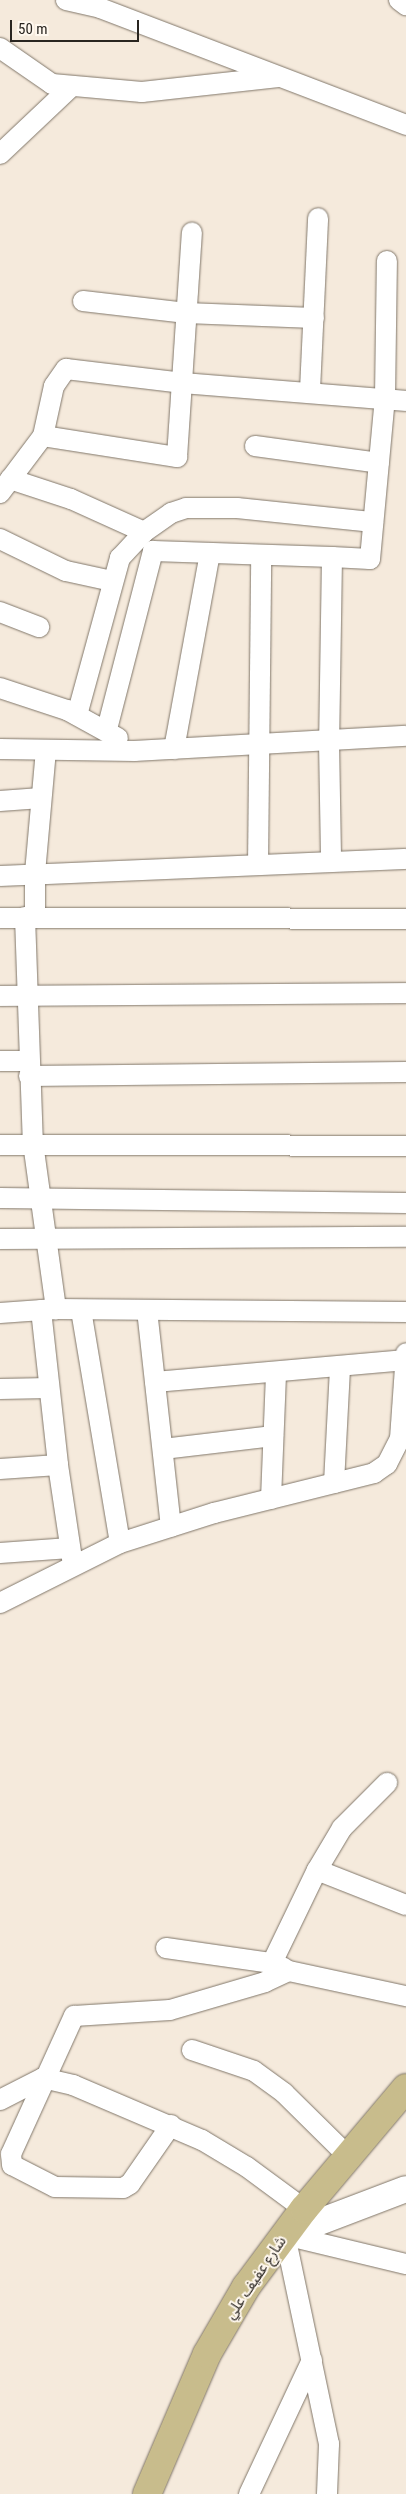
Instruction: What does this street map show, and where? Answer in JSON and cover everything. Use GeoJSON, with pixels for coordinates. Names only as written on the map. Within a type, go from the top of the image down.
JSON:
{"type":"FeatureCollection","features":[{"type":"Feature","properties":{"kind":"main road","name":"شارع عفيف علي"},"geometry":{"type":"LineString","coordinates":[[147,2488],[206,2354],[246,2287],[304,2210],[402,2094]]}},
{"type":"Feature","properties":{"kind":"street"},"geometry":{"type":"LineString","coordinates":[[66,0],[100,8],[406,125]]}},
{"type":"Feature","properties":{"kind":"street"},"geometry":{"type":"LineString","coordinates":[[399,0],[406,5]]}},
{"type":"Feature","properties":{"kind":"street"},"geometry":{"type":"LineString","coordinates":[[0,48],[52,84],[72,86],[142,92],[282,76]]}},
{"type":"Feature","properties":{"kind":"street"},"geometry":{"type":"LineString","coordinates":[[0,154],[72,86]]}},
{"type":"Feature","properties":{"kind":"street"},"geometry":{"type":"LineString","coordinates":[[310,390],[318,218]]}},
{"type":"Feature","properties":{"kind":"street"},"geometry":{"type":"LineString","coordinates":[[43,436],[177,456],[192,232]]}},
{"type":"Feature","properties":{"kind":"street"},"geometry":{"type":"LineString","coordinates":[[107,729],[153,551],[370,559],[385,398],[387,260]]}},
{"type":"Feature","properties":{"kind":"street"},"geometry":{"type":"LineString","coordinates":[[83,301],[186,313],[314,318]]}},
{"type":"Feature","properties":{"kind":"street"},"geometry":{"type":"LineString","coordinates":[[144,532],[71,499],[5,486],[43,436],[54,386],[66,369],[183,383],[310,390],[406,401]]}},
{"type":"Feature","properties":{"kind":"street"},"geometry":{"type":"LineString","coordinates":[[255,446],[379,463]]}},
{"type":"Feature","properties":{"kind":"street"},"geometry":{"type":"LineString","coordinates":[[77,715],[112,581],[120,558],[144,532],[171,513],[186,508],[237,508],[373,522]]}},
{"type":"Feature","properties":{"kind":"street"},"geometry":{"type":"LineString","coordinates":[[0,539],[66,571],[112,581]]}},
{"type":"Feature","properties":{"kind":"street"},"geometry":{"type":"LineString","coordinates":[[174,749],[210,553]]}},
{"type":"Feature","properties":{"kind":"street"},"geometry":{"type":"LineString","coordinates":[[258,865],[261,555]]}},
{"type":"Feature","properties":{"kind":"street"},"geometry":{"type":"LineString","coordinates":[[331,862],[328,742],[332,557]]}},
{"type":"Feature","properties":{"kind":"street"},"geometry":{"type":"LineString","coordinates":[[0,612],[39,627]]}},
{"type":"Feature","properties":{"kind":"street"},"geometry":{"type":"LineString","coordinates":[[0,688],[77,715],[107,729],[135,751]]}},
{"type":"Feature","properties":{"kind":"street"},"geometry":{"type":"LineString","coordinates":[[0,749],[135,751],[328,742],[406,736]]}},
{"type":"Feature","properties":{"kind":"street"},"geometry":{"type":"LineString","coordinates":[[46,750],[30,917],[29,1069],[33,1143],[47,1237],[49,1388],[58,1465],[72,1556]]}},
{"type":"Feature","properties":{"kind":"street"},"geometry":{"type":"LineString","coordinates":[[0,801],[41,798]]}},
{"type":"Feature","properties":{"kind":"street"},"geometry":{"type":"LineString","coordinates":[[0,876],[35,873],[406,859]]}},
{"type":"Feature","properties":{"kind":"street"},"geometry":{"type":"LineString","coordinates":[[0,918],[406,919]]}},
{"type":"Feature","properties":{"kind":"street"},"geometry":{"type":"LineString","coordinates":[[0,996],[406,993]]}},
{"type":"Feature","properties":{"kind":"street"},"geometry":{"type":"LineString","coordinates":[[0,1061],[29,1069],[406,1072]]}},
{"type":"Feature","properties":{"kind":"street"},"geometry":{"type":"LineString","coordinates":[[0,1145],[33,1143],[406,1146]]}},
{"type":"Feature","properties":{"kind":"street"},"geometry":{"type":"LineString","coordinates":[[0,1198],[406,1203]]}},
{"type":"Feature","properties":{"kind":"street"},"geometry":{"type":"LineString","coordinates":[[0,1239],[47,1237],[406,1237]]}},
{"type":"Feature","properties":{"kind":"street"},"geometry":{"type":"LineString","coordinates":[[0,1313],[48,1310],[406,1312]]}},
{"type":"Feature","properties":{"kind":"street"},"geometry":{"type":"LineString","coordinates":[[81,1310],[120,1543]]}},
{"type":"Feature","properties":{"kind":"street"},"geometry":{"type":"LineString","coordinates":[[147,1310],[171,1527]]}},
{"type":"Feature","properties":{"kind":"street"},"geometry":{"type":"LineString","coordinates":[[0,1553],[72,1556],[271,1499],[374,1473],[387,1464],[404,1431],[406,1361],[156,1382]]}},
{"type":"Feature","properties":{"kind":"street"},"geometry":{"type":"LineString","coordinates":[[334,1483],[340,1367]]}},
{"type":"Feature","properties":{"kind":"street"},"geometry":{"type":"LineString","coordinates":[[271,1499],[276,1372]]}},
{"type":"Feature","properties":{"kind":"street"},"geometry":{"type":"LineString","coordinates":[[0,1389],[49,1388]]}},
{"type":"Feature","properties":{"kind":"street"},"geometry":{"type":"LineString","coordinates":[[163,1449],[273,1436]]}},
{"type":"Feature","properties":{"kind":"street"},"geometry":{"type":"LineString","coordinates":[[0,1469],[58,1465]]}},
{"type":"Feature","properties":{"kind":"street"},"geometry":{"type":"LineString","coordinates":[[0,1603],[72,1556]]}},
{"type":"Feature","properties":{"kind":"street"},"geometry":{"type":"LineString","coordinates":[[171,2125],[130,2184],[122,2188],[55,2187],[12,2165],[11,2154],[44,2078],[74,2016],[170,2010],[266,1982],[281,1967],[317,1870],[342,1828],[387,1784]]}},
{"type":"Feature","properties":{"kind":"street"},"geometry":{"type":"LineString","coordinates":[[317,1870],[406,1905]]}},
{"type":"Feature","properties":{"kind":"street"},"geometry":{"type":"LineString","coordinates":[[166,1948],[281,1967],[406,1996]]}},
{"type":"Feature","properties":{"kind":"street"},"geometry":{"type":"LineString","coordinates":[[192,2050],[254,2071],[284,2093],[349,2157]]}},
{"type":"Feature","properties":{"kind":"street"},"geometry":{"type":"LineString","coordinates":[[0,2100],[44,2078],[82,2088],[171,2125],[247,2167],[304,2210]]}},
{"type":"Feature","properties":{"kind":"street"},"geometry":{"type":"LineString","coordinates":[[285,2234],[406,2190]]}},
{"type":"Feature","properties":{"kind":"street"},"geometry":{"type":"LineString","coordinates":[[285,2234],[406,2264]]}},
{"type":"Feature","properties":{"kind":"street"},"geometry":{"type":"LineString","coordinates":[[285,2234],[329,2444],[327,2494]]}},
{"type":"Feature","properties":{"kind":"street"},"geometry":{"type":"LineString","coordinates":[[249,2494],[312,2360]]}}]}
